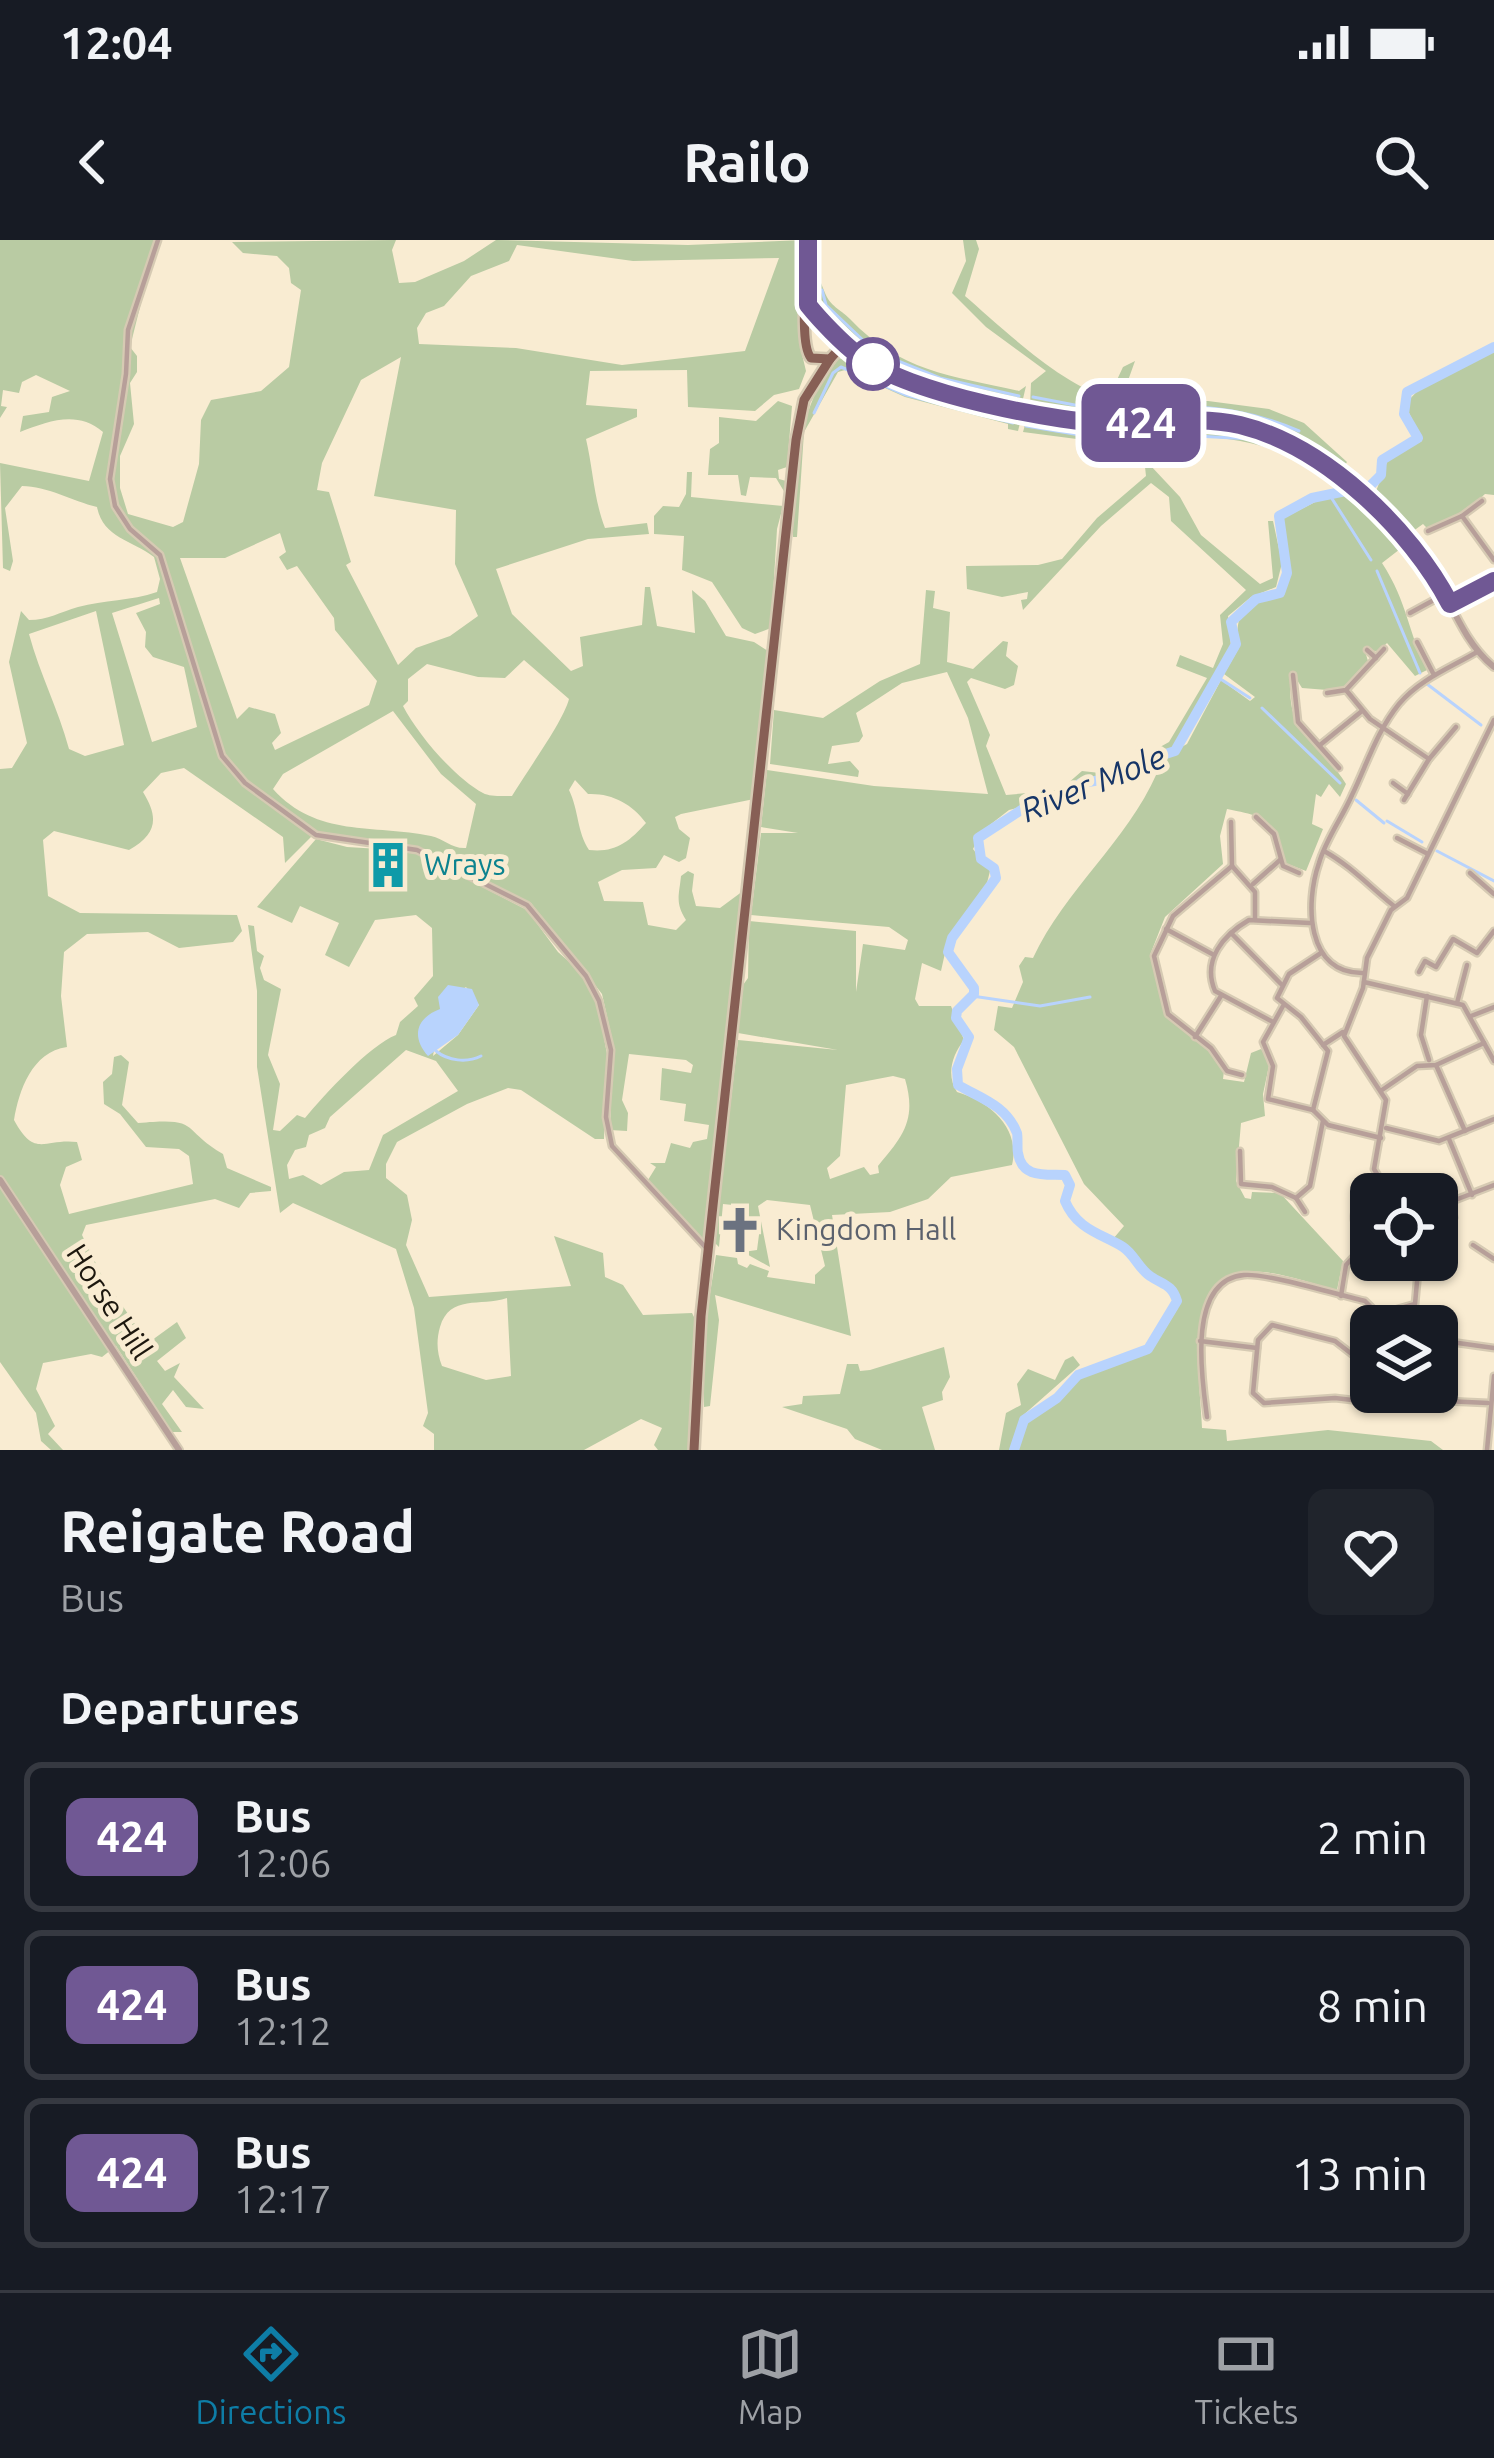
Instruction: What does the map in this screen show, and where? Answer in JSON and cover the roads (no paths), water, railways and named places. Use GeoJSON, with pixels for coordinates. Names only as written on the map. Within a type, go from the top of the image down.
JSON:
{"type":"FeatureCollection","features":[{"type":"Feature","properties":{"kind":"main road"},"geometry":{"type":"LineString","coordinates":[[808,240],[803,349],[812,358],[814,378]]}},
{"type":"Feature","properties":{"kind":"main road"},"geometry":{"type":"LineString","coordinates":[[694,1450],[709,1251],[796,440],[804,400],[840,340],[808,305]]}},
{"type":"Feature","properties":{"kind":"main road"},"geometry":{"type":"LineString","coordinates":[[803,336],[811,326],[823,323]]}},
{"type":"Feature","properties":{"kind":"main road"},"geometry":{"type":"LineString","coordinates":[[812,358],[832,357]]}},
{"type":"Feature","properties":{"kind":"street"},"geometry":{"type":"LineString","coordinates":[[158,240],[128,330],[110,479],[115,506],[130,529],[160,555],[222,756],[245,783],[316,835],[418,850],[526,905],[586,976],[599,1001],[611,1050],[606,1117],[612,1146],[709,1251]]}},
{"type":"Feature","properties":{"kind":"street"},"geometry":{"type":"LineString","coordinates":[[840,340],[855,353],[915,383],[1055,418],[1240,425],[1283,440],[1365,499],[1416,547],[1477,652],[1494,668]]}},
{"type":"Feature","properties":{"kind":"street"},"geometry":{"type":"LineString","coordinates":[[832,357],[855,353]]}},
{"type":"Feature","properties":{"kind":"street"},"geometry":{"type":"LineString","coordinates":[[1428,531],[1482,501]]}},
{"type":"Feature","properties":{"kind":"street"},"geometry":{"type":"LineString","coordinates":[[1462,516],[1494,560]]}},
{"type":"Feature","properties":{"kind":"street"},"geometry":{"type":"LineString","coordinates":[[1450,604],[1494,581]]}},
{"type":"Feature","properties":{"kind":"street"},"geometry":{"type":"LineString","coordinates":[[1410,613],[1445,594]]}},
{"type":"Feature","properties":{"kind":"street"},"geometry":{"type":"LineString","coordinates":[[1417,641],[1434,675]]}},
{"type":"Feature","properties":{"kind":"street"},"geometry":{"type":"LineString","coordinates":[[1327,693],[1346,690],[1384,649]]}},
{"type":"Feature","properties":{"kind":"street"},"geometry":{"type":"LineString","coordinates":[[1367,650],[1376,658]]}},
{"type":"Feature","properties":{"kind":"street"},"geometry":{"type":"LineString","coordinates":[[1363,973],[1352,973],[1321,953],[1312,923],[1316,874],[1324,851],[1383,727],[1407,696],[1477,652]]}},
{"type":"Feature","properties":{"kind":"street"},"geometry":{"type":"LineString","coordinates":[[1294,675],[1298,722],[1339,769]]}},
{"type":"Feature","properties":{"kind":"street"},"geometry":{"type":"LineString","coordinates":[[1346,690],[1361,711],[1429,759]]}},
{"type":"Feature","properties":{"kind":"street"},"geometry":{"type":"LineString","coordinates":[[1320,745],[1361,711]]}},
{"type":"Feature","properties":{"kind":"street"},"geometry":{"type":"LineString","coordinates":[[1376,1173],[1388,1106],[1344,1040],[1345,1031],[1364,982],[1363,973],[1394,907],[1407,898],[1494,721]]}},
{"type":"Feature","properties":{"kind":"street"},"geometry":{"type":"LineString","coordinates":[[1394,783],[1406,797],[1456,727]]}},
{"type":"Feature","properties":{"kind":"street"},"geometry":{"type":"LineString","coordinates":[[1256,817],[1274,834],[1285,869],[1299,873]]}},
{"type":"Feature","properties":{"kind":"street"},"geometry":{"type":"LineString","coordinates":[[1238,831],[1230,826],[1232,866],[1251,886],[1255,919]]}},
{"type":"Feature","properties":{"kind":"street"},"geometry":{"type":"LineString","coordinates":[[1397,838],[1428,854]]}},
{"type":"Feature","properties":{"kind":"street"},"geometry":{"type":"LineString","coordinates":[[1324,851],[1351,866],[1371,891],[1394,907]]}},
{"type":"Feature","properties":{"kind":"street"},"geometry":{"type":"LineString","coordinates":[[1251,886],[1280,860]]}},
{"type":"Feature","properties":{"kind":"street"},"geometry":{"type":"LineString","coordinates":[[1232,866],[1173,916],[1154,956],[1174,1023],[1218,1055],[1226,1074],[1242,1075]]}},
{"type":"Feature","properties":{"kind":"street"},"geometry":{"type":"LineString","coordinates":[[1470,873],[1494,894]]}},
{"type":"Feature","properties":{"kind":"street"},"geometry":{"type":"LineString","coordinates":[[1273,1022],[1221,996],[1211,980],[1214,955],[1231,933],[1255,919],[1312,923]]}},
{"type":"Feature","properties":{"kind":"street"},"geometry":{"type":"LineString","coordinates":[[1166,929],[1214,955]]}},
{"type":"Feature","properties":{"kind":"street"},"geometry":{"type":"LineString","coordinates":[[1419,973],[1425,961],[1436,967],[1453,939],[1477,953],[1494,931]]}},
{"type":"Feature","properties":{"kind":"street"},"geometry":{"type":"LineString","coordinates":[[1231,933],[1282,984]]}},
{"type":"Feature","properties":{"kind":"street"},"geometry":{"type":"LineString","coordinates":[[1321,953],[1297,967],[1277,998],[1301,1017],[1325,1048]]}},
{"type":"Feature","properties":{"kind":"street"},"geometry":{"type":"LineString","coordinates":[[1457,1003],[1467,965]]}},
{"type":"Feature","properties":{"kind":"street"},"geometry":{"type":"LineString","coordinates":[[1364,982],[1457,1003],[1471,1016],[1494,1061]]}},
{"type":"Feature","properties":{"kind":"street"},"geometry":{"type":"LineString","coordinates":[[1195,1037],[1221,996]]}},
{"type":"Feature","properties":{"kind":"street"},"geometry":{"type":"LineString","coordinates":[[1427,996],[1420,1035],[1465,1131]]}},
{"type":"Feature","properties":{"kind":"street"},"geometry":{"type":"LineString","coordinates":[[1283,1006],[1263,1042],[1273,1066],[1268,1099],[1313,1110],[1323,1121],[1381,1138]]}},
{"type":"Feature","properties":{"kind":"street"},"geometry":{"type":"LineString","coordinates":[[1471,1016],[1494,1007]]}},
{"type":"Feature","properties":{"kind":"street"},"geometry":{"type":"LineString","coordinates":[[1313,1110],[1325,1048],[1345,1031]]}},
{"type":"Feature","properties":{"kind":"street"},"geometry":{"type":"LineString","coordinates":[[1325,1048],[1344,1040]]}},
{"type":"Feature","properties":{"kind":"street"},"geometry":{"type":"LineString","coordinates":[[1381,1091],[1484,1043]]}},
{"type":"Feature","properties":{"kind":"street"},"geometry":{"type":"LineString","coordinates":[[1383,1127],[1438,1141],[1494,1119]]}},
{"type":"Feature","properties":{"kind":"street"},"geometry":{"type":"LineString","coordinates":[[1296,1198],[1310,1186],[1323,1121]]}},
{"type":"Feature","properties":{"kind":"street"},"geometry":{"type":"LineString","coordinates":[[1448,1139],[1472,1195]]}},
{"type":"Feature","properties":{"kind":"street"},"geometry":{"type":"LineString","coordinates":[[1240,1151],[1241,1184],[1272,1187],[1296,1198],[1305,1212]]}},
{"type":"Feature","properties":{"kind":"street","name":"Horse Hill"},"geometry":{"type":"LineString","coordinates":[[0,1180],[179,1450]]}},
{"type":"Feature","properties":{"kind":"street"},"geometry":{"type":"LineString","coordinates":[[1458,1202],[1494,1186]]}},
{"type":"Feature","properties":{"kind":"street"},"geometry":{"type":"LineString","coordinates":[[1248,1188],[1248,1197]]}},
{"type":"Feature","properties":{"kind":"street"},"geometry":{"type":"LineString","coordinates":[[1473,1245],[1484,1257],[1494,1259]]}},
{"type":"Feature","properties":{"kind":"street"},"geometry":{"type":"LineString","coordinates":[[1341,1296],[1350,1260]]}},
{"type":"Feature","properties":{"kind":"street"},"geometry":{"type":"LineString","coordinates":[[1208,1417],[1200,1341],[1217,1290],[1238,1276],[1256,1276],[1372,1305]]}},
{"type":"Feature","properties":{"kind":"street"},"geometry":{"type":"LineString","coordinates":[[1350,1348],[1279,1325],[1262,1331],[1252,1388],[1264,1402],[1350,1400]]}},
{"type":"Feature","properties":{"kind":"street"},"geometry":{"type":"LineString","coordinates":[[1200,1341],[1257,1348]]}},
{"type":"Feature","properties":{"kind":"street"},"geometry":{"type":"LineString","coordinates":[[1458,1341],[1494,1348]]}},
{"type":"Feature","properties":{"kind":"street"},"geometry":{"type":"LineString","coordinates":[[1487,1450],[1494,1376]]}},
{"type":"Feature","properties":{"kind":"street"},"geometry":{"type":"LineString","coordinates":[[1458,1401],[1489,1402]]}},
{"type":"Feature","properties":{"kind":"water"},"geometry":{"type":"Polygon","coordinates":[[[448,985],[472,989],[479,1005],[458,1035],[428,1056],[419,1042],[419,1029],[426,1017],[440,1009],[438,997],[448,985]]]}},
{"type":"Feature","properties":{"kind":"waterway"},"geometry":{"type":"LineString","coordinates":[[822,290],[826,305],[888,357],[940,378],[1019,396]]}},
{"type":"Feature","properties":{"kind":"waterway","name":"River Mole"},"geometry":{"type":"LineString","coordinates":[[1014,1450],[1024,1420],[1057,1398],[1078,1375],[1148,1349],[1177,1301],[1170,1288],[1146,1273],[1127,1250],[1076,1219],[1065,1201],[1070,1185],[1065,1175],[1024,1167],[1012,1123],[992,1103],[958,1085],[957,1069],[969,1037],[956,1018],[957,1011],[974,988],[948,952],[952,938],[996,878],[994,868],[981,859],[978,838],[1029,805],[1058,801],[1081,783],[1108,779],[1134,764],[1175,751],[1236,644],[1231,622],[1256,599],[1280,593],[1287,573],[1279,516],[1312,498],[1370,486],[1381,475],[1382,460],[1418,438],[1404,414],[1407,392],[1494,347]]}},
{"type":"Feature","properties":{"kind":"waterway"},"geometry":{"type":"LineString","coordinates":[[814,413],[833,373],[841,367],[906,395],[1013,423]]}},
{"type":"Feature","properties":{"kind":"waterway"},"geometry":{"type":"LineString","coordinates":[[1033,397],[1085,407]]}},
{"type":"Feature","properties":{"kind":"waterway"},"geometry":{"type":"LineString","coordinates":[[1160,406],[1231,411],[1299,431]]}},
{"type":"Feature","properties":{"kind":"waterway"},"geometry":{"type":"LineString","coordinates":[[1122,410],[1146,407]]}},
{"type":"Feature","properties":{"kind":"waterway"},"geometry":{"type":"LineString","coordinates":[[1026,426],[1104,439]]}},
{"type":"Feature","properties":{"kind":"waterway"},"geometry":{"type":"LineString","coordinates":[[1160,434],[1251,439]]}},
{"type":"Feature","properties":{"kind":"waterway"},"geometry":{"type":"LineString","coordinates":[[1329,494],[1371,560]]}},
{"type":"Feature","properties":{"kind":"waterway"},"geometry":{"type":"LineString","coordinates":[[1377,571],[1420,673]]}},
{"type":"Feature","properties":{"kind":"waterway"},"geometry":{"type":"LineString","coordinates":[[1219,678],[1250,698]]}},
{"type":"Feature","properties":{"kind":"waterway"},"geometry":{"type":"LineString","coordinates":[[1427,684],[1481,725]]}},
{"type":"Feature","properties":{"kind":"waterway"},"geometry":{"type":"LineString","coordinates":[[1262,708],[1340,783]]}},
{"type":"Feature","properties":{"kind":"waterway"},"geometry":{"type":"LineString","coordinates":[[1356,800],[1384,823]]}},
{"type":"Feature","properties":{"kind":"waterway"},"geometry":{"type":"LineString","coordinates":[[1387,821],[1422,842]]}},
{"type":"Feature","properties":{"kind":"waterway"},"geometry":{"type":"LineString","coordinates":[[1437,851],[1494,881]]}},
{"type":"Feature","properties":{"kind":"waterway"},"geometry":{"type":"LineString","coordinates":[[972,996],[1040,1006],[1090,997]]}},
{"type":"Feature","properties":{"kind":"waterway"},"geometry":{"type":"LineString","coordinates":[[436,1051],[458,1060],[481,1056]]}},
{"type":"Feature","properties":{"kind":"place","name":"Wrays"},"geometry":{"type":"Point","coordinates":[388,865]}},
{"type":"Feature","properties":{"kind":"place","name":"Kingdom Hall"},"geometry":{"type":"Point","coordinates":[740,1230]}}]}
